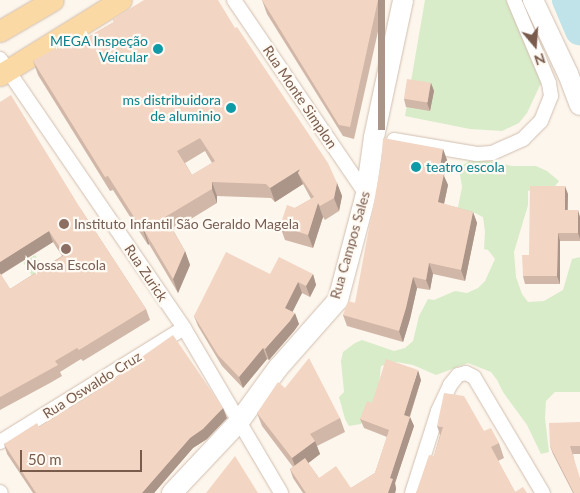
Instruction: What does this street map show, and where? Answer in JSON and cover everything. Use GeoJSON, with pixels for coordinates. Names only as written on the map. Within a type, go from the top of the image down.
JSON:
{"type":"FeatureCollection","features":[{"type":"Feature","properties":{"kind":"main road"},"geometry":{"type":"LineString","coordinates":[[0,31],[53,0]]}},
{"type":"Feature","properties":{"kind":"main road"},"geometry":{"type":"LineString","coordinates":[[2,68],[121,0]]}},
{"type":"Feature","properties":{"kind":"street","name":"Rua Monte Simplon"},"geometry":{"type":"LineString","coordinates":[[234,0],[366,194]]}},
{"type":"Feature","properties":{"kind":"street","name":"Rua Campos Sales"},"geometry":{"type":"LineString","coordinates":[[172,493],[238,423],[278,368],[338,300],[366,194],[374,137],[403,0]]}},
{"type":"Feature","properties":{"kind":"street"},"geometry":{"type":"LineString","coordinates":[[374,137],[477,154],[492,153],[523,139],[541,121],[551,96],[550,83],[514,0]]}},
{"type":"Feature","properties":{"kind":"street"},"geometry":{"type":"LineString","coordinates":[[533,0],[568,74],[580,105]]}},
{"type":"Feature","properties":{"kind":"street","name":"Rua Zurick"},"geometry":{"type":"LineString","coordinates":[[2,68],[184,328],[238,423],[281,493]]}},
{"type":"Feature","properties":{"kind":"street","name":"Rua Oswaldo Cruz"},"geometry":{"type":"LineString","coordinates":[[0,442],[184,328]]}},
{"type":"Feature","properties":{"kind":"street"},"geometry":{"type":"LineString","coordinates":[[412,493],[438,411],[450,385],[458,375],[466,373],[474,377],[543,493]]}},
{"type":"Feature","properties":{"kind":"green space"},"geometry":{"type":"Polygon","coordinates":[[[425,0],[506,0],[542,81],[527,113],[519,123],[502,131],[470,129],[405,116],[425,0]]]}},
{"type":"Feature","properties":{"kind":"green space"},"geometry":{"type":"Polygon","coordinates":[[[469,161],[490,161],[512,166],[536,166],[547,171],[559,181],[555,186],[528,191],[528,205],[514,252],[516,277],[522,294],[528,302],[544,301],[563,290],[572,259],[580,257],[580,392],[555,392],[546,401],[545,418],[549,452],[541,454],[527,425],[491,372],[468,363],[436,375],[413,365],[396,362],[381,366],[378,393],[361,424],[349,426],[345,419],[339,397],[344,392],[341,361],[343,352],[362,340],[394,351],[405,348],[413,341],[419,316],[428,299],[434,300],[455,291],[467,293],[478,288],[485,281],[495,259],[488,250],[484,249],[485,232],[483,217],[473,212],[457,212],[462,187],[459,168],[469,161]]]}},
{"type":"Feature","properties":{"kind":"green space"},"geometry":{"type":"Polygon","coordinates":[[[35,255],[48,274],[36,282],[23,263],[35,255]]]}},
{"type":"Feature","properties":{"kind":"building"},"geometry":{"type":"Polygon","coordinates":[[[144,0],[218,0],[235,28],[237,27],[328,163],[337,183],[334,198],[320,206],[318,203],[308,235],[280,226],[287,205],[295,208],[314,197],[298,173],[300,169],[270,188],[266,184],[212,182],[212,189],[165,217],[185,251],[173,279],[144,230],[108,176],[105,177],[33,61],[72,39],[76,44],[114,22],[113,19],[144,0]],[[200,138],[177,151],[192,175],[215,161],[200,138]]]}},
{"type":"Feature","properties":{"kind":"building"},"geometry":{"type":"Polygon","coordinates":[[[262,0],[378,0],[350,127],[339,125],[262,0]]]}},
{"type":"Feature","properties":{"kind":"building"},"geometry":{"type":"Polygon","coordinates":[[[407,79],[431,83],[428,103],[404,99],[407,79]]]}},
{"type":"Feature","properties":{"kind":"building"},"geometry":{"type":"Polygon","coordinates":[[[11,95],[82,211],[146,309],[79,350],[77,348],[55,361],[58,365],[0,397],[0,273],[10,289],[65,255],[49,231],[0,262],[0,102],[11,95]]]}},
{"type":"Feature","properties":{"kind":"building"},"geometry":{"type":"Polygon","coordinates":[[[383,138],[443,149],[439,173],[444,174],[438,202],[473,212],[461,270],[429,263],[426,280],[413,277],[399,331],[343,315],[348,301],[355,303],[381,164],[383,138]]]}},
{"type":"Feature","properties":{"kind":"building"},"geometry":{"type":"Polygon","coordinates":[[[530,186],[565,186],[565,210],[578,210],[578,233],[558,233],[557,276],[523,276],[522,255],[529,255],[530,186]]]}},
{"type":"Feature","properties":{"kind":"building"},"geometry":{"type":"Polygon","coordinates":[[[226,252],[270,274],[279,257],[313,274],[306,286],[298,282],[285,308],[295,313],[290,321],[265,349],[263,348],[239,377],[218,355],[194,316],[226,252]]]}},
{"type":"Feature","properties":{"kind":"building"},"geometry":{"type":"Polygon","coordinates":[[[173,335],[223,408],[203,429],[190,438],[142,493],[36,493],[4,444],[37,423],[39,427],[97,391],[173,335]]]}},
{"type":"Feature","properties":{"kind":"building"},"geometry":{"type":"Polygon","coordinates":[[[309,358],[340,418],[310,434],[315,441],[292,458],[257,413],[278,382],[285,388],[309,358]]]}},
{"type":"Feature","properties":{"kind":"building"},"geometry":{"type":"Polygon","coordinates":[[[386,359],[418,370],[404,415],[410,417],[390,478],[393,479],[388,493],[306,493],[290,469],[305,458],[319,478],[336,466],[351,488],[375,473],[389,430],[360,419],[367,401],[372,403],[386,359]]]}},
{"type":"Feature","properties":{"kind":"building"},"geometry":{"type":"Polygon","coordinates":[[[444,393],[464,396],[484,431],[491,428],[499,443],[491,447],[515,492],[523,487],[527,493],[416,493],[429,455],[434,456],[443,427],[437,426],[444,393]]]}},
{"type":"Feature","properties":{"kind":"building"},"geometry":{"type":"Polygon","coordinates":[[[580,422],[580,446],[570,446],[580,478],[580,493],[574,493],[550,446],[549,423],[580,422]]]}},
{"type":"Feature","properties":{"kind":"building"},"geometry":{"type":"Polygon","coordinates":[[[235,456],[258,493],[206,493],[235,456]]]}},
{"type":"Feature","properties":{"kind":"waterway"},"geometry":{"type":"LineString","coordinates":[[567,0],[580,30]]}},
{"type":"Feature","properties":{"kind":"place","name":"MEGA Inspeção Veicular"},"geometry":{"type":"Point","coordinates":[158,49]}},
{"type":"Feature","properties":{"kind":"place","name":"ms distribuidora de aluminio"},"geometry":{"type":"Point","coordinates":[231,108]}},
{"type":"Feature","properties":{"kind":"place","name":"teatro escola"},"geometry":{"type":"Point","coordinates":[416,167]}},
{"type":"Feature","properties":{"kind":"place","name":"Instituto Infantil São Geraldo Magela"},"geometry":{"type":"Point","coordinates":[64,224]}},
{"type":"Feature","properties":{"kind":"place","name":"Nossa Escola"},"geometry":{"type":"Point","coordinates":[66,249]}}]}
